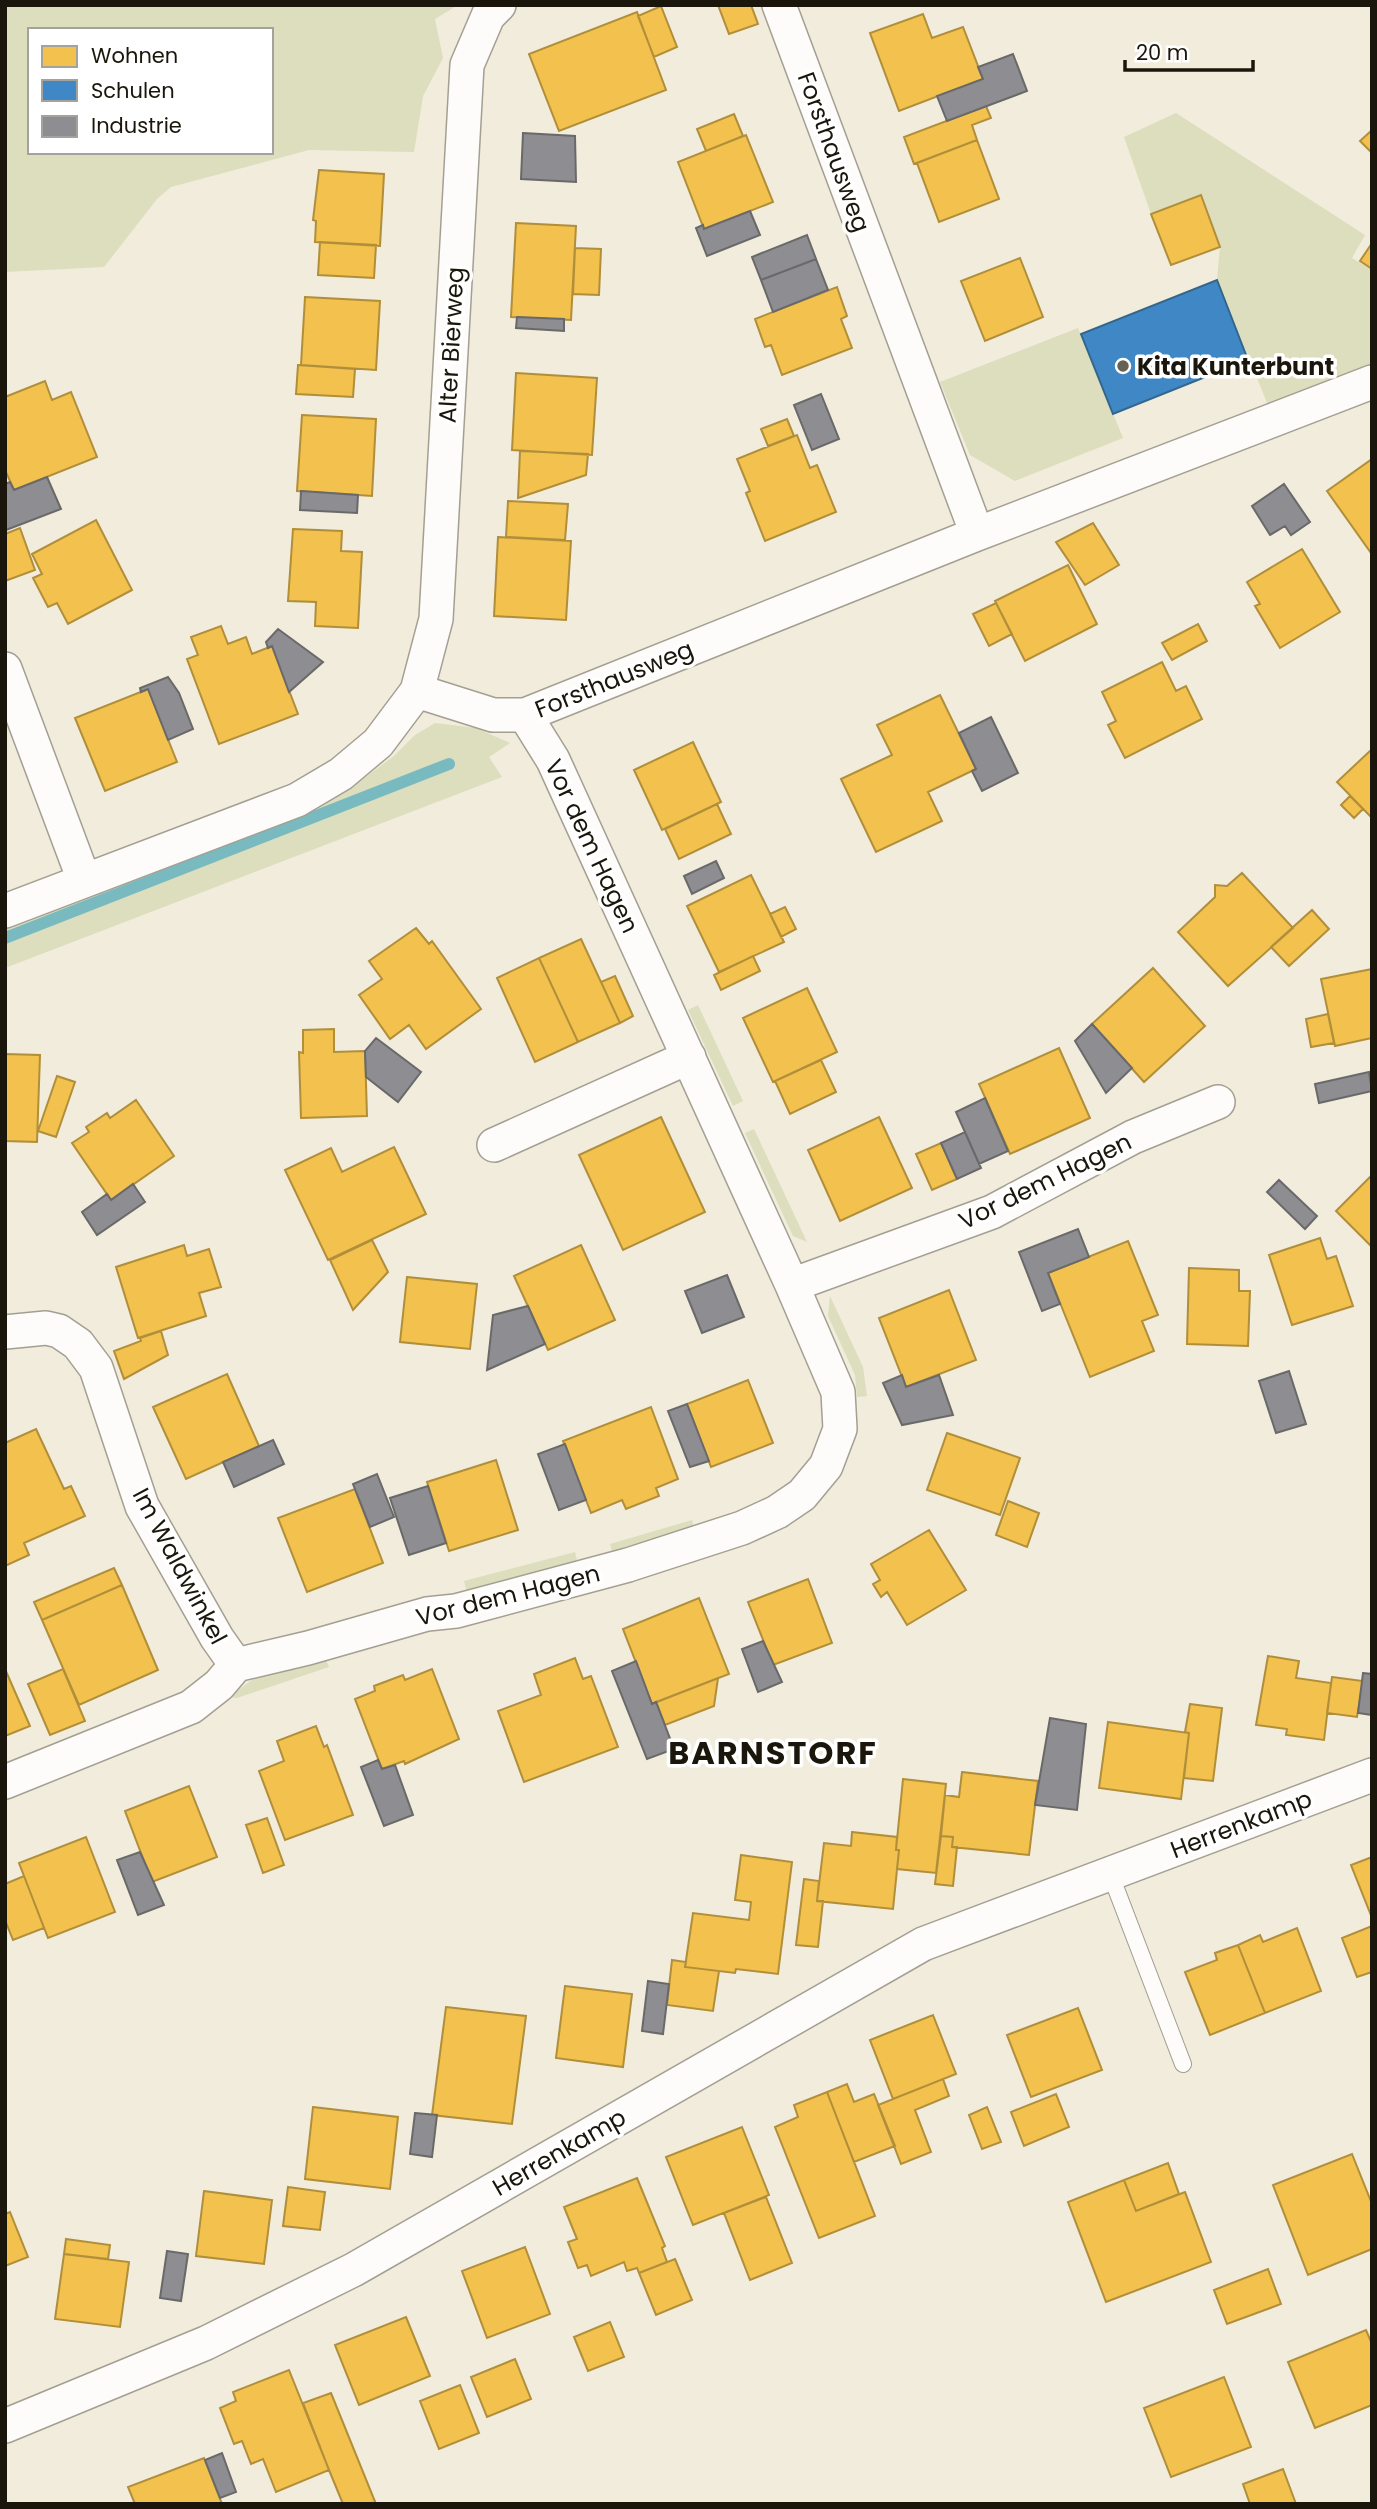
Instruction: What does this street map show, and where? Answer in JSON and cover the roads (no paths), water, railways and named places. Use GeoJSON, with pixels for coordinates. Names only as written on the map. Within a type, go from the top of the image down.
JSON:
{"type":"FeatureCollection","features":[{"type":"Feature","properties":{"kind":"street","name":"Alter Bierweg"},"geometry":{"type":"LineString","coordinates":[[417,691],[436,619],[467,65],[488,16],[499,5]]}},
{"type":"Feature","properties":{"kind":"street","name":"Forsthausweg"},"geometry":{"type":"LineString","coordinates":[[779,5],[977,534]]}},
{"type":"Feature","properties":{"kind":"street","name":"Forsthausweg"},"geometry":{"type":"LineString","coordinates":[[417,691],[493,715],[525,715],[977,534],[1372,382]]}},
{"type":"Feature","properties":{"kind":"street"},"geometry":{"type":"LineString","coordinates":[[5,668],[84,880]]}},
{"type":"Feature","properties":{"kind":"street"},"geometry":{"type":"LineString","coordinates":[[5,911],[297,800],[341,774],[378,743],[417,691]]}},
{"type":"Feature","properties":{"kind":"street","name":"Vor dem Hagen"},"geometry":{"type":"LineString","coordinates":[[236,1665],[308,1648],[427,1614],[456,1611],[628,1565],[742,1528],[777,1512],[802,1495],[826,1466],[841,1429],[838,1392],[792,1285],[553,760],[525,715]]}},
{"type":"Feature","properties":{"kind":"street"},"geometry":{"type":"LineString","coordinates":[[494,1145],[689,1057]]}},
{"type":"Feature","properties":{"kind":"street","name":"Vor dem Hagen"},"geometry":{"type":"LineString","coordinates":[[792,1285],[992,1212],[1133,1137],[1218,1102]]}},
{"type":"Feature","properties":{"kind":"street","name":"Im Waldwinkel"},"geometry":{"type":"LineString","coordinates":[[5,1332],[46,1328],[59,1331],[78,1344],[96,1368],[142,1506],[217,1638],[236,1665]]}},
{"type":"Feature","properties":{"kind":"street"},"geometry":{"type":"LineString","coordinates":[[5,1782],[191,1707],[219,1685],[236,1665]]}},
{"type":"Feature","properties":{"kind":"street","name":"Herrenkamp"},"geometry":{"type":"LineString","coordinates":[[5,2426],[206,2343],[353,2270],[923,1944],[1372,1775]]}},
{"type":"Feature","properties":{"kind":"lane"},"geometry":{"type":"LineString","coordinates":[[1110,1873],[1183,2064]]}},
{"type":"Feature","properties":{"kind":"waterway"},"geometry":{"type":"LineString","coordinates":[[5,938],[449,764]]}},
{"type":"Feature","properties":{"kind":"place","name":"Kita Kunterbunt"},"geometry":{"type":"Point","coordinates":[1123,366]}},
{"type":"Feature","properties":{"kind":"district","name":"BARNSTORF"},"geometry":{"type":"Point","coordinates":[773,1752]}}]}
